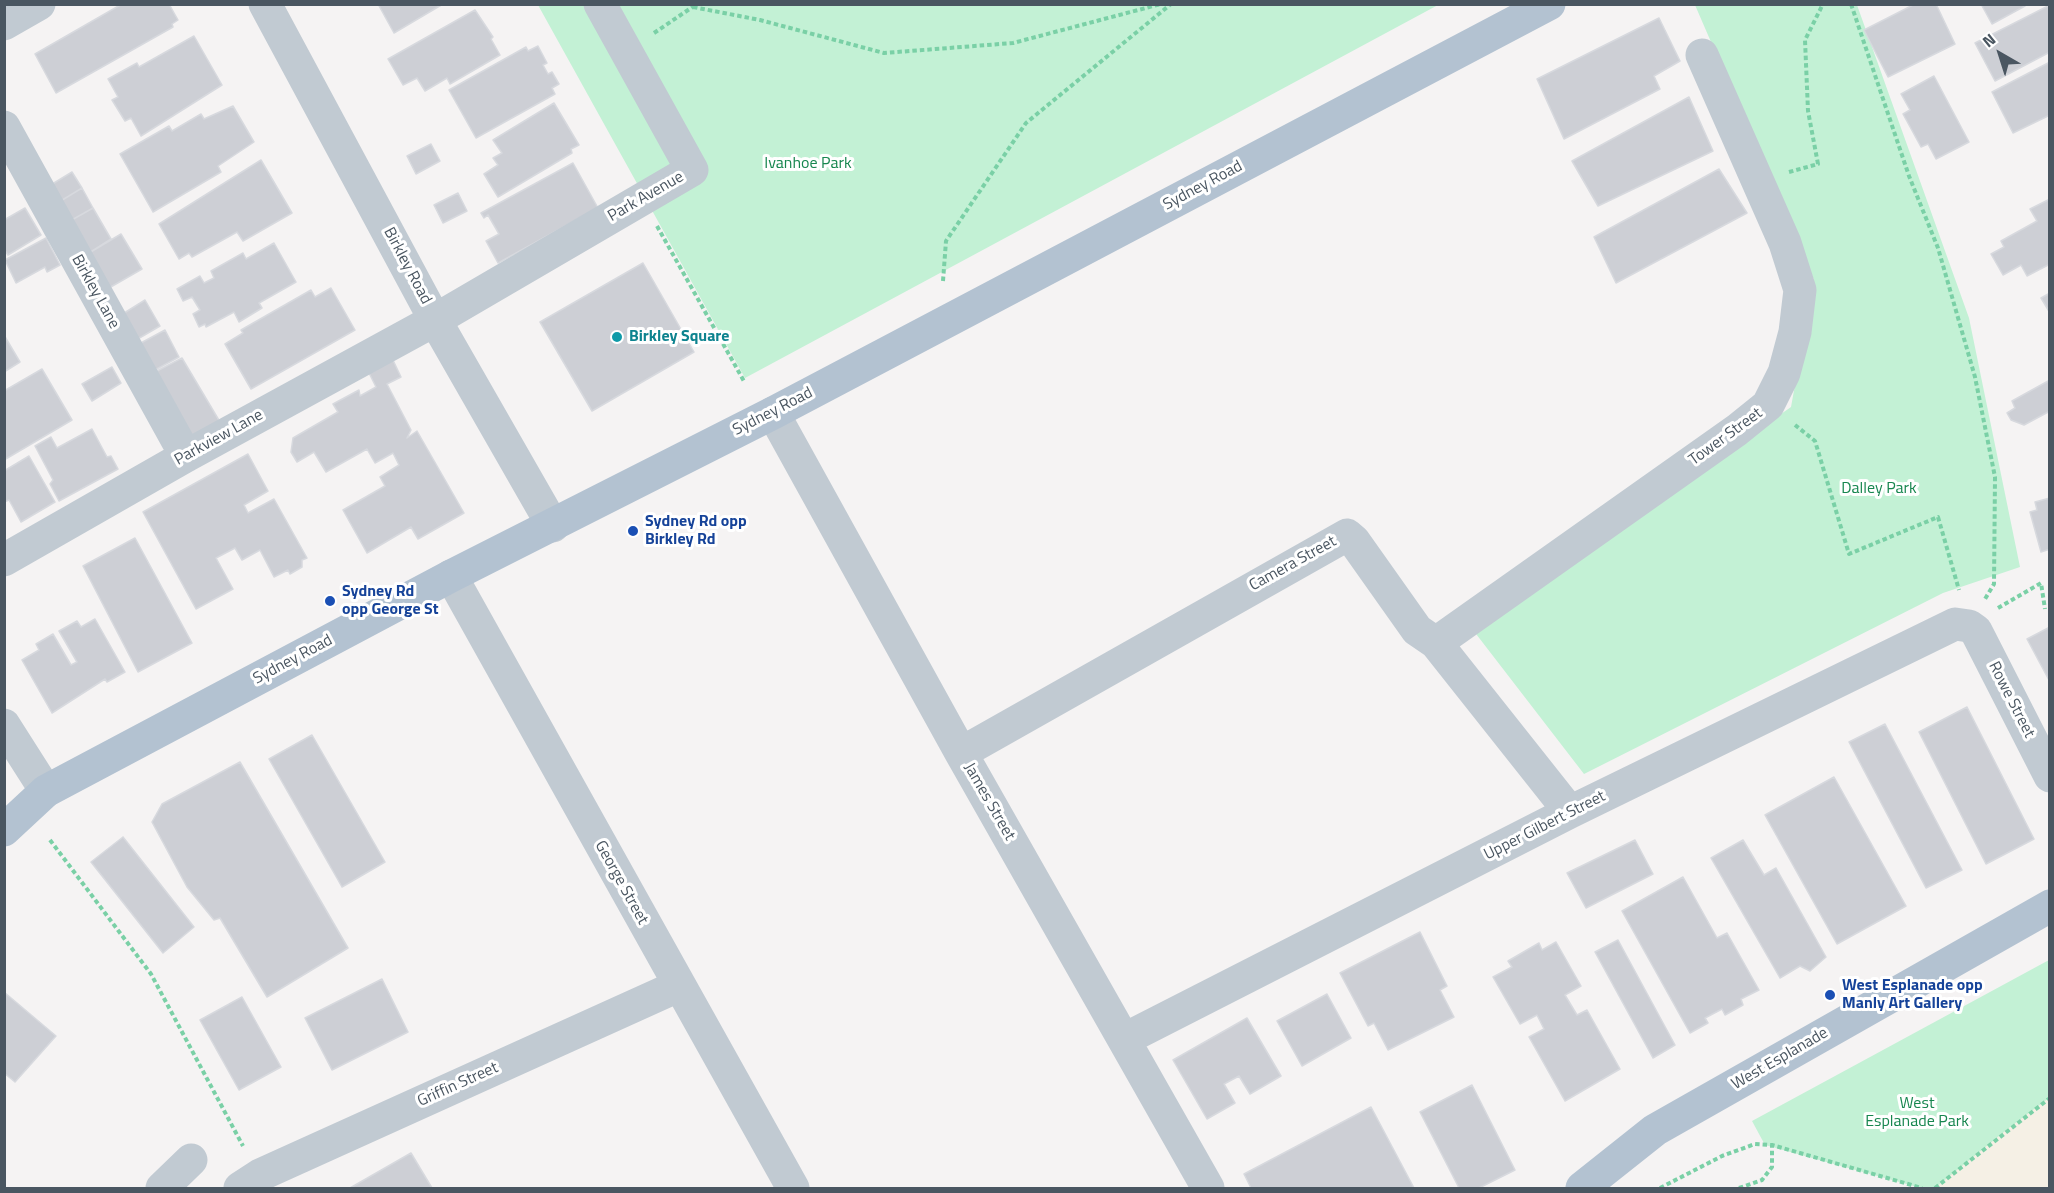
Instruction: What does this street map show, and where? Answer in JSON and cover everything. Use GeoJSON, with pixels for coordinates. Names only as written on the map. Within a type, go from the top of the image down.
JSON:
{"type":"FeatureCollection","features":[{"type":"Feature","properties":{"kind":"main road","name":"Sydney Road"},"geometry":{"type":"LineString","coordinates":[[4,830],[46,791],[451,576],[773,413],[1549,4]]}},
{"type":"Feature","properties":{"kind":"main road","name":"West Esplanade"},"geometry":{"type":"LineString","coordinates":[[1582,1188],[1655,1130],[2049,906]]}},
{"type":"Feature","properties":{"kind":"street"},"geometry":{"type":"LineString","coordinates":[[4,24],[39,4]]}},
{"type":"Feature","properties":{"kind":"street","name":"Birkley Road"},"geometry":{"type":"LineString","coordinates":[[265,4],[435,320],[553,526]]}},
{"type":"Feature","properties":{"kind":"street","name":"Park Avenue"},"geometry":{"type":"LineString","coordinates":[[435,320],[692,170],[600,4]]}},
{"type":"Feature","properties":{"kind":"street","name":"Tower Street"},"geometry":{"type":"LineString","coordinates":[[1436,644],[1768,405],[1784,373],[1795,332],[1800,290],[1785,243],[1702,55]]}},
{"type":"Feature","properties":{"kind":"street","name":"Birkley Lane"},"geometry":{"type":"LineString","coordinates":[[4,127],[186,456]]}},
{"type":"Feature","properties":{"kind":"street","name":"Parkview Lane"},"geometry":{"type":"LineString","coordinates":[[4,560],[186,456],[435,320]]}},
{"type":"Feature","properties":{"kind":"street","name":"James Street"},"geometry":{"type":"LineString","coordinates":[[773,413],[961,753],[1208,1188]]}},
{"type":"Feature","properties":{"kind":"street","name":"Camera Street"},"geometry":{"type":"LineString","coordinates":[[961,753],[1347,535],[1354,541],[1417,630],[1436,644],[1570,812]]}},
{"type":"Feature","properties":{"kind":"street","name":"George Street"},"geometry":{"type":"LineString","coordinates":[[451,576],[678,986],[793,1188]]}},
{"type":"Feature","properties":{"kind":"street","name":"Upper Gilbert Street"},"geometry":{"type":"LineString","coordinates":[[1125,1039],[1570,812],[1955,624],[1969,626]]}},
{"type":"Feature","properties":{"kind":"street","name":"Rowe Street"},"geometry":{"type":"LineString","coordinates":[[1969,626],[1976,631],[2049,776]]}},
{"type":"Feature","properties":{"kind":"street"},"geometry":{"type":"LineString","coordinates":[[4,725],[46,791]]}},
{"type":"Feature","properties":{"kind":"street","name":"Griffin Street"},"geometry":{"type":"LineString","coordinates":[[250,1182],[678,986]]}},
{"type":"Feature","properties":{"kind":"street"},"geometry":{"type":"LineString","coordinates":[[162,1188],[191,1160]]}},
{"type":"Feature","properties":{"kind":"path"},"geometry":{"type":"LineString","coordinates":[[626,52],[695,6],[760,20],[884,53],[1013,43],[1161,4]]}},
{"type":"Feature","properties":{"kind":"path"},"geometry":{"type":"LineString","coordinates":[[943,281],[946,241],[1026,123],[1171,4]]}},
{"type":"Feature","properties":{"kind":"path"},"geometry":{"type":"LineString","coordinates":[[1782,165],[1788,172],[1818,164],[1808,111],[1805,40],[1823,4]]}},
{"type":"Feature","properties":{"kind":"path"},"geometry":{"type":"LineString","coordinates":[[1851,4],[1909,176],[1938,248],[1975,377],[1995,477],[1994,584],[1969,626]]}},
{"type":"Feature","properties":{"kind":"path"},"geometry":{"type":"LineString","coordinates":[[642,200],[745,383]]}},
{"type":"Feature","properties":{"kind":"path"},"geometry":{"type":"LineString","coordinates":[[1768,405],[1815,441],[1849,554],[1938,517],[1969,626]]}},
{"type":"Feature","properties":{"kind":"path"},"geometry":{"type":"LineString","coordinates":[[1969,626],[2041,583],[2045,609],[2049,606]]}},
{"type":"Feature","properties":{"kind":"path"},"geometry":{"type":"LineString","coordinates":[[51,840],[151,974],[250,1182]]}},
{"type":"Feature","properties":{"kind":"path"},"geometry":{"type":"LineString","coordinates":[[1935,1188],[2049,1098]]}},
{"type":"Feature","properties":{"kind":"path"},"geometry":{"type":"LineString","coordinates":[[1661,1187],[1722,1156],[1755,1144],[1772,1145],[1922,1188]]}},
{"type":"Feature","properties":{"kind":"path"},"geometry":{"type":"LineString","coordinates":[[1739,1188],[1762,1180],[1772,1167],[1772,1145]]}},
{"type":"Feature","properties":{"kind":"path"},"geometry":{"type":"LineString","coordinates":[[1661,1187],[1669,1188]]}},
{"type":"Feature","properties":{"kind":"green space","name":"Ivanhoe Park"},"geometry":{"type":"Polygon","coordinates":[[[538,5],[1438,5],[745,378],[538,5]]]}},
{"type":"Feature","properties":{"kind":"green space","name":"Dalley Park"},"geometry":{"type":"Polygon","coordinates":[[[1695,5],[1857,5],[1969,318],[2020,567],[1943,593],[1584,774],[1473,630],[1791,407],[1814,280],[1695,5]]]}},
{"type":"Feature","properties":{"kind":"green space","name":"West Esplanade Park"},"geometry":{"type":"Polygon","coordinates":[[[2049,960],[2049,1101],[1935,1188],[1921,1188],[1765,1145],[1752,1121],[2049,960]]]}},
{"type":"Feature","properties":{"kind":"sand"},"geometry":{"type":"Polygon","coordinates":[[[2049,1098],[2049,1188],[1935,1188],[2010,1127],[2049,1098]]]}},
{"type":"Feature","properties":{"kind":"building"},"geometry":{"type":"Polygon","coordinates":[[[122,4],[169,4],[178,20],[172,24],[173,27],[56,93],[35,54],[122,4]]]}},
{"type":"Feature","properties":{"kind":"building"},"geometry":{"type":"Polygon","coordinates":[[[378,4],[443,4],[394,33],[378,4]]]}},
{"type":"Feature","properties":{"kind":"building"},"geometry":{"type":"Polygon","coordinates":[[[1915,4],[1936,4],[1955,44],[1888,77],[1864,30],[1915,4]]]}},
{"type":"Feature","properties":{"kind":"building"},"geometry":{"type":"Polygon","coordinates":[[[1981,4],[2024,4],[2025,6],[1992,24],[1981,4]]]}},
{"type":"Feature","properties":{"kind":"building"},"geometry":{"type":"Polygon","coordinates":[[[2050,5],[2050,52],[1995,81],[1975,43],[2050,5]]]}},
{"type":"Feature","properties":{"kind":"building"},"geometry":{"type":"Polygon","coordinates":[[[475,10],[493,37],[491,39],[500,55],[450,84],[447,78],[425,91],[417,78],[403,85],[388,59],[475,10]]]}},
{"type":"Feature","properties":{"kind":"building"},"geometry":{"type":"Polygon","coordinates":[[[1659,18],[1680,61],[1654,76],[1660,89],[1564,139],[1537,79],[1659,18]]]}},
{"type":"Feature","properties":{"kind":"building"},"geometry":{"type":"Polygon","coordinates":[[[194,36],[222,85],[141,136],[131,118],[125,121],[112,100],[118,97],[108,79],[137,63],[139,67],[194,36]]]}},
{"type":"Feature","properties":{"kind":"building"},"geometry":{"type":"Polygon","coordinates":[[[538,46],[547,63],[543,65],[548,74],[552,72],[559,84],[552,88],[555,94],[476,138],[449,90],[526,47],[528,51],[538,46]]]}},
{"type":"Feature","properties":{"kind":"building"},"geometry":{"type":"Polygon","coordinates":[[[2050,62],[2050,115],[2013,133],[1992,92],[2050,62]]]}},
{"type":"Feature","properties":{"kind":"building"},"geometry":{"type":"Polygon","coordinates":[[[1934,76],[1969,142],[1936,159],[1928,144],[1921,147],[1903,114],[1910,110],[1901,94],[1934,76]]]}},
{"type":"Feature","properties":{"kind":"building"},"geometry":{"type":"Polygon","coordinates":[[[1689,97],[1713,151],[1598,206],[1572,161],[1689,97]]]}},
{"type":"Feature","properties":{"kind":"building"},"geometry":{"type":"Polygon","coordinates":[[[554,103],[579,145],[571,149],[572,153],[498,197],[484,174],[498,165],[493,158],[502,153],[493,140],[554,103]]]}},
{"type":"Feature","properties":{"kind":"building"},"geometry":{"type":"Polygon","coordinates":[[[233,106],[254,142],[218,166],[221,172],[153,212],[120,154],[169,126],[172,131],[201,114],[204,119],[233,106]]]}},
{"type":"Feature","properties":{"kind":"building"},"geometry":{"type":"Polygon","coordinates":[[[431,144],[440,161],[416,174],[407,156],[431,144]]]}},
{"type":"Feature","properties":{"kind":"building"},"geometry":{"type":"Polygon","coordinates":[[[261,160],[292,213],[243,241],[237,232],[192,257],[189,253],[179,259],[159,224],[261,160]]]}},
{"type":"Feature","properties":{"kind":"building"},"geometry":{"type":"Polygon","coordinates":[[[573,163],[598,208],[498,263],[486,241],[499,234],[488,215],[484,218],[481,213],[573,163]]]}},
{"type":"Feature","properties":{"kind":"building"},"geometry":{"type":"Polygon","coordinates":[[[1719,169],[1747,213],[1616,283],[1594,237],[1719,169]]]}},
{"type":"Feature","properties":{"kind":"building"},"geometry":{"type":"Polygon","coordinates":[[[72,172],[82,188],[59,202],[49,186],[72,172]]]}},
{"type":"Feature","properties":{"kind":"building"},"geometry":{"type":"Polygon","coordinates":[[[82,188],[93,208],[70,221],[59,202],[82,188]]]}},
{"type":"Feature","properties":{"kind":"building"},"geometry":{"type":"Polygon","coordinates":[[[458,193],[467,211],[443,223],[434,205],[458,193]]]}},
{"type":"Feature","properties":{"kind":"building"},"geometry":{"type":"Polygon","coordinates":[[[2050,199],[2050,264],[2027,276],[2021,265],[2003,275],[1991,254],[2004,247],[2001,241],[2037,221],[2030,209],[2050,199]]]}},
{"type":"Feature","properties":{"kind":"building"},"geometry":{"type":"Polygon","coordinates":[[[25,208],[41,235],[8,255],[4,249],[4,220],[25,208]]]}},
{"type":"Feature","properties":{"kind":"building"},"geometry":{"type":"Polygon","coordinates":[[[93,208],[111,239],[89,253],[70,221],[93,208]]]}},
{"type":"Feature","properties":{"kind":"building"},"geometry":{"type":"Polygon","coordinates":[[[121,234],[142,269],[109,288],[89,253],[121,234]]]}},
{"type":"Feature","properties":{"kind":"building"},"geometry":{"type":"Polygon","coordinates":[[[46,238],[60,265],[47,272],[45,267],[16,283],[5,260],[46,238]]]}},
{"type":"Feature","properties":{"kind":"building"},"geometry":{"type":"Polygon","coordinates":[[[274,243],[296,282],[259,303],[262,308],[239,322],[234,312],[206,327],[205,324],[199,327],[193,314],[200,310],[192,297],[183,301],[177,289],[200,276],[204,283],[214,278],[211,271],[243,253],[246,259],[274,243]]]}},
{"type":"Feature","properties":{"kind":"building","name":"Birkley Square"},"geometry":{"type":"Polygon","coordinates":[[[643,263],[694,352],[592,411],[540,322],[643,263]]]}},
{"type":"Feature","properties":{"kind":"building"},"geometry":{"type":"Polygon","coordinates":[[[331,288],[355,330],[251,389],[225,344],[243,333],[241,330],[311,290],[315,297],[331,288]]]}},
{"type":"Feature","properties":{"kind":"building"},"geometry":{"type":"Polygon","coordinates":[[[2050,293],[2050,313],[2041,298],[2050,293]]]}},
{"type":"Feature","properties":{"kind":"building"},"geometry":{"type":"Polygon","coordinates":[[[145,300],[160,326],[136,340],[121,315],[145,300]]]}},
{"type":"Feature","properties":{"kind":"building"},"geometry":{"type":"Polygon","coordinates":[[[165,330],[179,357],[153,371],[139,344],[165,330]]]}},
{"type":"Feature","properties":{"kind":"building"},"geometry":{"type":"Polygon","coordinates":[[[4,335],[20,362],[4,372],[4,335]]]}},
{"type":"Feature","properties":{"kind":"building"},"geometry":{"type":"Polygon","coordinates":[[[182,358],[220,422],[188,439],[153,373],[182,358]]]}},
{"type":"Feature","properties":{"kind":"building"},"geometry":{"type":"Polygon","coordinates":[[[392,358],[401,377],[387,384],[411,430],[407,438],[417,431],[464,513],[418,539],[411,527],[367,553],[343,510],[385,486],[380,477],[399,465],[393,453],[375,463],[367,449],[326,472],[314,452],[297,462],[291,452],[293,438],[338,412],[333,404],[359,390],[360,396],[376,387],[368,371],[392,358]]]}},
{"type":"Feature","properties":{"kind":"building"},"geometry":{"type":"Polygon","coordinates":[[[112,367],[121,383],[92,401],[82,384],[112,367]]]}},
{"type":"Feature","properties":{"kind":"building"},"geometry":{"type":"Polygon","coordinates":[[[42,369],[72,420],[4,460],[4,391],[42,369]]]}},
{"type":"Feature","properties":{"kind":"building"},"geometry":{"type":"Polygon","coordinates":[[[2050,380],[2050,411],[2024,425],[2011,420],[2007,413],[2015,408],[2012,401],[2050,380]]]}},
{"type":"Feature","properties":{"kind":"building"},"geometry":{"type":"Polygon","coordinates":[[[92,429],[107,457],[111,456],[118,469],[59,501],[50,484],[53,480],[35,446],[51,437],[57,448],[92,429]]]}},
{"type":"Feature","properties":{"kind":"building"},"geometry":{"type":"Polygon","coordinates":[[[248,454],[268,491],[244,505],[248,513],[274,499],[307,558],[302,560],[302,567],[290,574],[288,570],[274,577],[260,550],[242,560],[235,548],[216,558],[233,589],[196,609],[143,512],[248,454]]]}},
{"type":"Feature","properties":{"kind":"building"},"geometry":{"type":"Polygon","coordinates":[[[29,456],[55,502],[21,522],[9,500],[4,502],[4,471],[29,456]]]}},
{"type":"Feature","properties":{"kind":"building"},"geometry":{"type":"Polygon","coordinates":[[[2050,498],[2050,549],[2041,552],[2030,512],[2037,510],[2035,502],[2050,498]]]}},
{"type":"Feature","properties":{"kind":"building"},"geometry":{"type":"Polygon","coordinates":[[[135,538],[192,643],[138,672],[83,566],[135,538]]]}},
{"type":"Feature","properties":{"kind":"building"},"geometry":{"type":"Polygon","coordinates":[[[95,619],[125,672],[107,682],[105,679],[52,713],[22,660],[39,650],[36,644],[53,634],[71,665],[77,662],[59,631],[77,621],[81,627],[95,619]]]}},
{"type":"Feature","properties":{"kind":"building"},"geometry":{"type":"Polygon","coordinates":[[[2050,627],[2050,682],[2027,639],[2050,627]]]}},
{"type":"Feature","properties":{"kind":"building"},"geometry":{"type":"Polygon","coordinates":[[[1967,707],[2034,839],[1986,864],[1919,732],[1967,707]]]}},
{"type":"Feature","properties":{"kind":"building"},"geometry":{"type":"Polygon","coordinates":[[[1885,724],[1962,870],[1926,888],[1849,742],[1885,724]]]}},
{"type":"Feature","properties":{"kind":"building"},"geometry":{"type":"Polygon","coordinates":[[[312,735],[385,862],[342,887],[269,759],[312,735]]]}},
{"type":"Feature","properties":{"kind":"building"},"geometry":{"type":"Polygon","coordinates":[[[240,762],[348,948],[267,997],[220,918],[214,920],[187,887],[152,822],[162,804],[240,762]]]}},
{"type":"Feature","properties":{"kind":"building"},"geometry":{"type":"Polygon","coordinates":[[[1834,777],[1906,906],[1837,944],[1765,815],[1834,777]]]}},
{"type":"Feature","properties":{"kind":"building"},"geometry":{"type":"Polygon","coordinates":[[[123,837],[194,927],[163,953],[91,862],[123,837]]]}},
{"type":"Feature","properties":{"kind":"building"},"geometry":{"type":"Polygon","coordinates":[[[1635,840],[1653,874],[1586,908],[1567,873],[1635,840]]]}},
{"type":"Feature","properties":{"kind":"building"},"geometry":{"type":"Polygon","coordinates":[[[1743,840],[1764,875],[1776,868],[1826,957],[1810,971],[1800,966],[1780,978],[1711,858],[1743,840]]]}},
{"type":"Feature","properties":{"kind":"building"},"geometry":{"type":"Polygon","coordinates":[[[1683,877],[1717,938],[1727,933],[1759,990],[1741,999],[1743,1005],[1725,1015],[1722,1009],[1705,1018],[1708,1023],[1690,1033],[1622,911],[1683,877]]]}},
{"type":"Feature","properties":{"kind":"building"},"geometry":{"type":"Polygon","coordinates":[[[1420,932],[1447,986],[1440,990],[1454,1017],[1388,1050],[1374,1023],[1368,1026],[1340,973],[1420,932]]]}},
{"type":"Feature","properties":{"kind":"building"},"geometry":{"type":"Polygon","coordinates":[[[1618,940],[1675,1045],[1653,1058],[1595,952],[1618,940]]]}},
{"type":"Feature","properties":{"kind":"building"},"geometry":{"type":"Polygon","coordinates":[[[1556,942],[1581,986],[1565,995],[1577,1015],[1587,1010],[1620,1069],[1565,1101],[1529,1037],[1544,1029],[1537,1015],[1520,1024],[1493,977],[1512,967],[1508,961],[1539,943],[1542,950],[1556,942]]]}},
{"type":"Feature","properties":{"kind":"building"},"geometry":{"type":"Polygon","coordinates":[[[382,979],[408,1032],[332,1070],[305,1018],[382,979]]]}},
{"type":"Feature","properties":{"kind":"building"},"geometry":{"type":"Polygon","coordinates":[[[4,992],[56,1036],[15,1082],[4,1073],[4,992]]]}},
{"type":"Feature","properties":{"kind":"building"},"geometry":{"type":"Polygon","coordinates":[[[1327,994],[1351,1038],[1302,1066],[1277,1021],[1327,994]]]}},
{"type":"Feature","properties":{"kind":"building"},"geometry":{"type":"Polygon","coordinates":[[[242,997],[281,1067],[239,1090],[200,1020],[242,997]]]}},
{"type":"Feature","properties":{"kind":"building"},"geometry":{"type":"Polygon","coordinates":[[[1247,1018],[1281,1076],[1250,1094],[1239,1076],[1224,1084],[1235,1103],[1207,1119],[1173,1060],[1247,1018]]]}},
{"type":"Feature","properties":{"kind":"building"},"geometry":{"type":"Polygon","coordinates":[[[1472,1085],[1515,1170],[1479,1188],[1459,1188],[1420,1112],[1472,1085]]]}},
{"type":"Feature","properties":{"kind":"building"},"geometry":{"type":"Polygon","coordinates":[[[1371,1107],[1414,1188],[1251,1188],[1244,1174],[1371,1107]]]}},
{"type":"Feature","properties":{"kind":"building"},"geometry":{"type":"Polygon","coordinates":[[[411,1153],[432,1188],[350,1188],[411,1153]]]}},
{"type":"Feature","properties":{"kind":"place","name":"Birkley Square"},"geometry":{"type":"Point","coordinates":[617,337]}},
{"type":"Feature","properties":{"kind":"place","name":"Sydney Rd opp Birkley Rd"},"geometry":{"type":"Point","coordinates":[633,531]}},
{"type":"Feature","properties":{"kind":"place","name":"Sydney Rd opp George St"},"geometry":{"type":"Point","coordinates":[330,601]}},
{"type":"Feature","properties":{"kind":"place","name":"West Esplanade opp Manly Art Gallery"},"geometry":{"type":"Point","coordinates":[1830,995]}}]}
